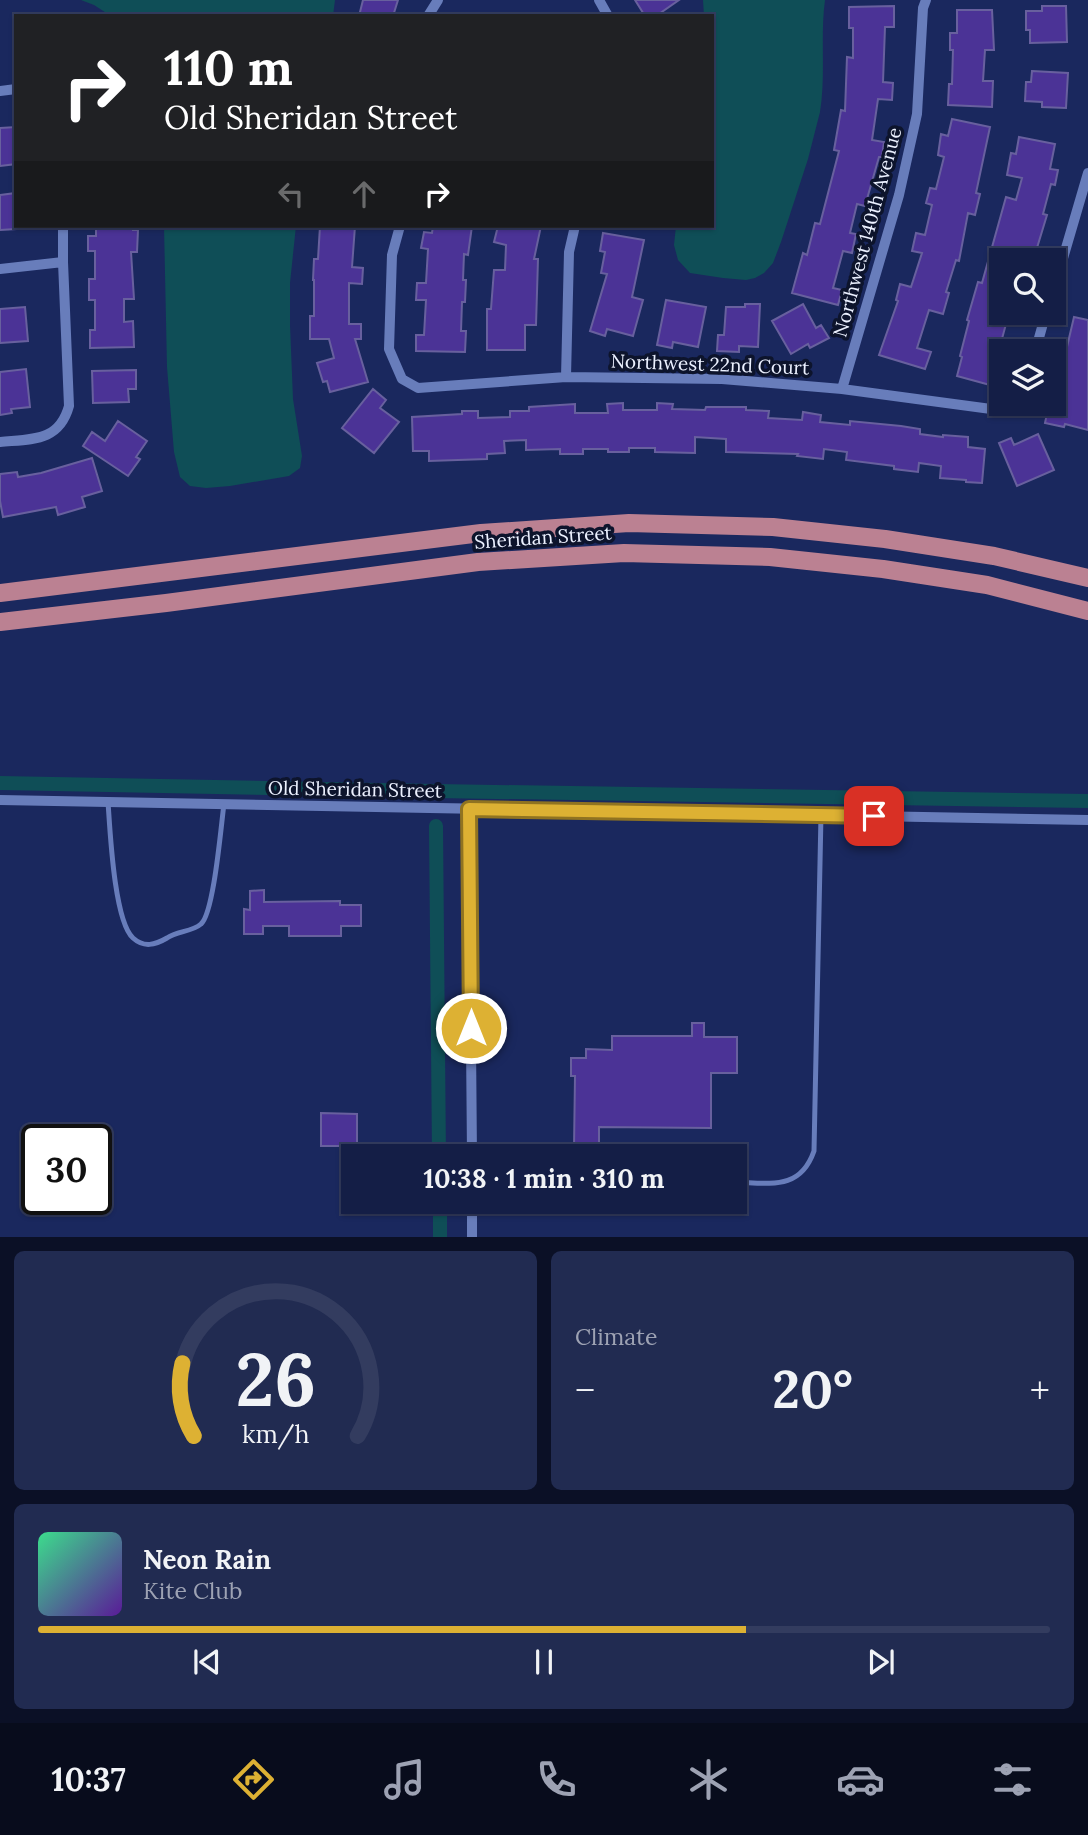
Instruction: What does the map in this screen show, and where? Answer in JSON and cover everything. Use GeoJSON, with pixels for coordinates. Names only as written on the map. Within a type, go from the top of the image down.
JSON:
{"type":"FeatureCollection","features":[{"type":"Feature","properties":{"kind":"main road","name":"Sheridan Street"},"geometry":{"type":"LineString","coordinates":[[0,593],[481,533],[629,523],[773,527],[885,539],[994,556],[1088,578]]}},
{"type":"Feature","properties":{"kind":"main road","name":"Sheridan Street"},"geometry":{"type":"LineString","coordinates":[[0,622],[478,562],[624,553],[770,557],[883,569],[987,585],[1088,611]]}},
{"type":"Feature","properties":{"kind":"street","name":"Northwest 140th Avenue"},"geometry":{"type":"LineString","coordinates":[[842,388],[899,195],[917,114],[923,8],[926,0]]}},
{"type":"Feature","properties":{"kind":"street"},"geometry":{"type":"LineString","coordinates":[[1066,248],[1088,173]]}},
{"type":"Feature","properties":{"kind":"street"},"geometry":{"type":"LineString","coordinates":[[0,442],[27,440],[51,434],[65,420],[69,406],[63,228]]}},
{"type":"Feature","properties":{"kind":"street","name":"Northwest 22nd Court"},"geometry":{"type":"LineString","coordinates":[[400,228],[393,255],[388,349],[402,379],[418,388],[566,377],[722,379],[842,388],[989,409]]}},
{"type":"Feature","properties":{"kind":"street"},"geometry":{"type":"LineString","coordinates":[[566,377],[569,252],[575,228]]}},
{"type":"Feature","properties":{"kind":"street"},"geometry":{"type":"LineString","coordinates":[[0,270],[63,262]]}},
{"type":"Feature","properties":{"kind":"street","name":"Old Sheridan Street"},"geometry":{"type":"LineString","coordinates":[[0,800],[1088,820]]}},
{"type":"Feature","properties":{"kind":"street"},"geometry":{"type":"LineString","coordinates":[[469,809],[472,1144]]}},
{"type":"Feature","properties":{"kind":"street"},"geometry":{"type":"LineString","coordinates":[[472,1214],[472,1237]]}},
{"type":"Feature","properties":{"kind":"lane"},"geometry":{"type":"LineString","coordinates":[[108,802],[115,884],[123,918],[132,937],[146,945],[158,944],[170,935],[200,926],[206,918],[216,875],[224,804]]}},
{"type":"Feature","properties":{"kind":"lane"},"geometry":{"type":"LineString","coordinates":[[747,1182],[777,1183],[793,1179],[810,1163],[814,1151],[821,815]]}},
{"type":"Feature","properties":{"kind":"shaded area"},"geometry":{"type":"Polygon","coordinates":[[[81,0],[335,0],[333,14],[108,14],[81,0]]]}},
{"type":"Feature","properties":{"kind":"shaded area"},"geometry":{"type":"Polygon","coordinates":[[[703,0],[825,0],[822,98],[808,159],[773,263],[764,273],[746,280],[690,273],[678,260],[674,245],[676,228],[714,228],[714,14],[704,14],[703,0]]]}},
{"type":"Feature","properties":{"kind":"shaded area"},"geometry":{"type":"Polygon","coordinates":[[[164,228],[296,228],[290,283],[290,325],[293,399],[302,456],[300,468],[289,476],[230,486],[190,486],[180,477],[174,452],[167,367],[164,228]]]}},
{"type":"Feature","properties":{"kind":"building"},"geometry":{"type":"Polygon","coordinates":[[[363,0],[398,0],[394,14],[360,14],[363,0]]]}},
{"type":"Feature","properties":{"kind":"building"},"geometry":{"type":"Polygon","coordinates":[[[635,0],[679,0],[659,14],[644,14],[635,0]]]}},
{"type":"Feature","properties":{"kind":"building"},"geometry":{"type":"Polygon","coordinates":[[[894,6],[894,27],[885,27],[883,82],[893,83],[892,100],[878,99],[872,140],[884,142],[882,157],[879,157],[865,206],[857,204],[850,233],[856,234],[852,253],[843,251],[833,288],[842,290],[838,305],[792,293],[803,253],[807,255],[815,223],[820,224],[839,151],[834,150],[841,110],[845,111],[847,57],[853,58],[853,28],[849,28],[849,7],[894,6]]]}},
{"type":"Feature","properties":{"kind":"building"},"geometry":{"type":"Polygon","coordinates":[[[1042,6],[1066,6],[1067,42],[1030,43],[1030,30],[1026,30],[1026,11],[1042,11],[1042,6]]]}},
{"type":"Feature","properties":{"kind":"building"},"geometry":{"type":"Polygon","coordinates":[[[957,10],[992,10],[994,50],[985,50],[983,81],[993,81],[992,107],[948,105],[953,50],[950,50],[950,33],[957,33],[957,10]]]}},
{"type":"Feature","properties":{"kind":"building"},"geometry":{"type":"Polygon","coordinates":[[[1032,71],[1068,73],[1066,108],[1042,107],[1042,102],[1025,101],[1026,82],[1031,82],[1032,71]]]}},
{"type":"Feature","properties":{"kind":"building"},"geometry":{"type":"Polygon","coordinates":[[[952,119],[990,127],[976,193],[980,194],[975,215],[968,213],[959,261],[956,260],[946,292],[949,293],[943,314],[929,310],[917,348],[931,352],[925,369],[879,355],[898,301],[896,300],[900,284],[911,287],[922,253],[912,251],[916,233],[925,235],[932,205],[926,203],[930,188],[936,189],[944,157],[938,155],[941,134],[948,136],[952,119]]]}},
{"type":"Feature","properties":{"kind":"building"},"geometry":{"type":"Polygon","coordinates":[[[14,127],[14,164],[0,166],[0,128],[14,127]]]}},
{"type":"Feature","properties":{"kind":"building"},"geometry":{"type":"Polygon","coordinates":[[[1019,137],[1055,144],[1050,169],[1058,170],[1055,185],[1051,184],[1043,214],[1047,215],[1037,248],[992,248],[1006,197],[1016,200],[1022,178],[1007,175],[1011,153],[1016,154],[1019,137]]]}},
{"type":"Feature","properties":{"kind":"building"},"geometry":{"type":"Polygon","coordinates":[[[14,193],[16,229],[0,230],[0,195],[14,193]]]}},
{"type":"Feature","properties":{"kind":"building"},"geometry":{"type":"Polygon","coordinates":[[[96,228],[138,230],[137,252],[131,252],[134,299],[124,299],[124,322],[133,321],[134,347],[90,348],[90,330],[95,330],[95,300],[89,300],[89,279],[95,279],[95,251],[88,251],[88,236],[96,236],[96,228]]]}},
{"type":"Feature","properties":{"kind":"building"},"geometry":{"type":"Polygon","coordinates":[[[320,228],[355,228],[352,267],[363,268],[362,284],[349,283],[349,324],[361,324],[361,339],[355,339],[368,382],[330,392],[327,381],[323,382],[317,363],[334,358],[329,339],[310,339],[310,316],[314,316],[314,259],[318,259],[320,228]]]}},
{"type":"Feature","properties":{"kind":"building"},"geometry":{"type":"Polygon","coordinates":[[[433,228],[472,228],[468,255],[464,254],[463,280],[466,280],[461,331],[466,331],[465,352],[416,351],[416,335],[424,335],[426,300],[416,300],[417,283],[426,283],[428,249],[421,248],[424,232],[432,233],[433,228]]]}},
{"type":"Feature","properties":{"kind":"building"},"geometry":{"type":"Polygon","coordinates":[[[498,228],[541,228],[534,259],[538,259],[536,325],[525,325],[525,350],[487,350],[487,309],[491,309],[494,270],[505,270],[506,245],[494,242],[498,228]]]}},
{"type":"Feature","properties":{"kind":"building"},"geometry":{"type":"Polygon","coordinates":[[[603,233],[644,240],[632,297],[643,300],[633,336],[607,329],[605,336],[590,331],[607,274],[601,273],[605,252],[600,251],[603,233]]]}},
{"type":"Feature","properties":{"kind":"building"},"geometry":{"type":"Polygon","coordinates":[[[989,258],[989,325],[1006,325],[1002,339],[989,339],[989,385],[957,376],[969,321],[967,320],[978,282],[982,283],[989,258]]]}},
{"type":"Feature","properties":{"kind":"building"},"geometry":{"type":"Polygon","coordinates":[[[666,300],[706,307],[698,347],[673,342],[672,348],[657,345],[666,300]]]}},
{"type":"Feature","properties":{"kind":"building"},"geometry":{"type":"Polygon","coordinates":[[[745,304],[760,304],[758,347],[739,346],[739,352],[717,351],[718,335],[724,335],[726,307],[745,307],[745,304]]]}},
{"type":"Feature","properties":{"kind":"building"},"geometry":{"type":"Polygon","coordinates":[[[803,304],[816,328],[821,325],[829,338],[810,348],[808,344],[791,354],[772,321],[803,304]]]}},
{"type":"Feature","properties":{"kind":"building"},"geometry":{"type":"Polygon","coordinates":[[[25,307],[28,341],[0,343],[0,309],[25,307]]]}},
{"type":"Feature","properties":{"kind":"building"},"geometry":{"type":"Polygon","coordinates":[[[1074,317],[1088,320],[1088,430],[1065,424],[1064,427],[1045,423],[1046,416],[1066,416],[1066,351],[1074,317]]]}},
{"type":"Feature","properties":{"kind":"building"},"geometry":{"type":"Polygon","coordinates":[[[26,369],[30,407],[11,409],[12,413],[0,415],[0,372],[26,369]]]}},
{"type":"Feature","properties":{"kind":"building"},"geometry":{"type":"Polygon","coordinates":[[[136,370],[136,389],[128,389],[129,402],[93,403],[92,371],[136,370]]]}},
{"type":"Feature","properties":{"kind":"building"},"geometry":{"type":"Polygon","coordinates":[[[373,389],[386,400],[380,408],[399,422],[374,453],[342,428],[373,389]]]}},
{"type":"Feature","properties":{"kind":"building"},"geometry":{"type":"Polygon","coordinates":[[[623,403],[623,410],[657,410],[657,403],[673,404],[672,409],[746,407],[746,410],[769,411],[768,418],[802,420],[803,412],[821,415],[820,422],[850,425],[850,421],[901,426],[920,429],[920,434],[968,437],[968,447],[985,449],[982,483],[940,478],[941,466],[919,463],[918,472],[894,469],[894,466],[846,460],[847,452],[824,449],[823,459],[797,456],[798,454],[726,452],[726,439],[695,437],[695,453],[629,448],[629,452],[583,449],[583,454],[560,454],[560,449],[526,450],[526,440],[504,441],[505,453],[487,454],[487,459],[429,461],[429,451],[413,451],[412,417],[478,411],[478,418],[510,417],[510,411],[529,411],[529,407],[575,404],[575,413],[608,413],[607,404],[623,403]]]}},
{"type":"Feature","properties":{"kind":"building"},"geometry":{"type":"Polygon","coordinates":[[[118,421],[147,441],[136,457],[140,459],[128,476],[83,446],[92,432],[105,441],[118,421]]]}},
{"type":"Feature","properties":{"kind":"building"},"geometry":{"type":"Polygon","coordinates":[[[1038,434],[1054,470],[1017,486],[999,443],[1011,438],[1014,445],[1038,434]]]}},
{"type":"Feature","properties":{"kind":"building"},"geometry":{"type":"Polygon","coordinates":[[[92,458],[102,491],[82,497],[85,507],[58,515],[56,507],[3,517],[0,474],[17,472],[18,477],[41,473],[92,458]]]}},
{"type":"Feature","properties":{"kind":"building"},"geometry":{"type":"Polygon","coordinates":[[[264,890],[264,902],[340,901],[340,905],[361,905],[361,926],[341,926],[341,936],[289,936],[289,926],[263,926],[263,934],[244,934],[244,909],[250,910],[250,891],[264,890]]]}},
{"type":"Feature","properties":{"kind":"building"},"geometry":{"type":"Polygon","coordinates":[[[692,1023],[704,1023],[704,1037],[737,1037],[737,1073],[711,1073],[711,1128],[599,1127],[599,1144],[574,1144],[575,1076],[571,1076],[571,1058],[586,1058],[586,1049],[612,1050],[612,1036],[692,1036],[692,1023]]]}},
{"type":"Feature","properties":{"kind":"building"},"geometry":{"type":"Polygon","coordinates":[[[321,1113],[357,1114],[357,1144],[321,1146],[321,1113]]]}},
{"type":"Feature","properties":{"kind":"waterway"},"geometry":{"type":"LineString","coordinates":[[0,783],[1088,801]]}},
{"type":"Feature","properties":{"kind":"waterway"},"geometry":{"type":"LineString","coordinates":[[436,826],[439,1144]]}},
{"type":"Feature","properties":{"kind":"waterway"},"geometry":{"type":"LineString","coordinates":[[440,1214],[440,1237]]}},
{"type":"Feature","properties":{"kind":"route"},"geometry":{"type":"LineString","coordinates":[[471,1028],[469,809],[874,816]]}}]}
